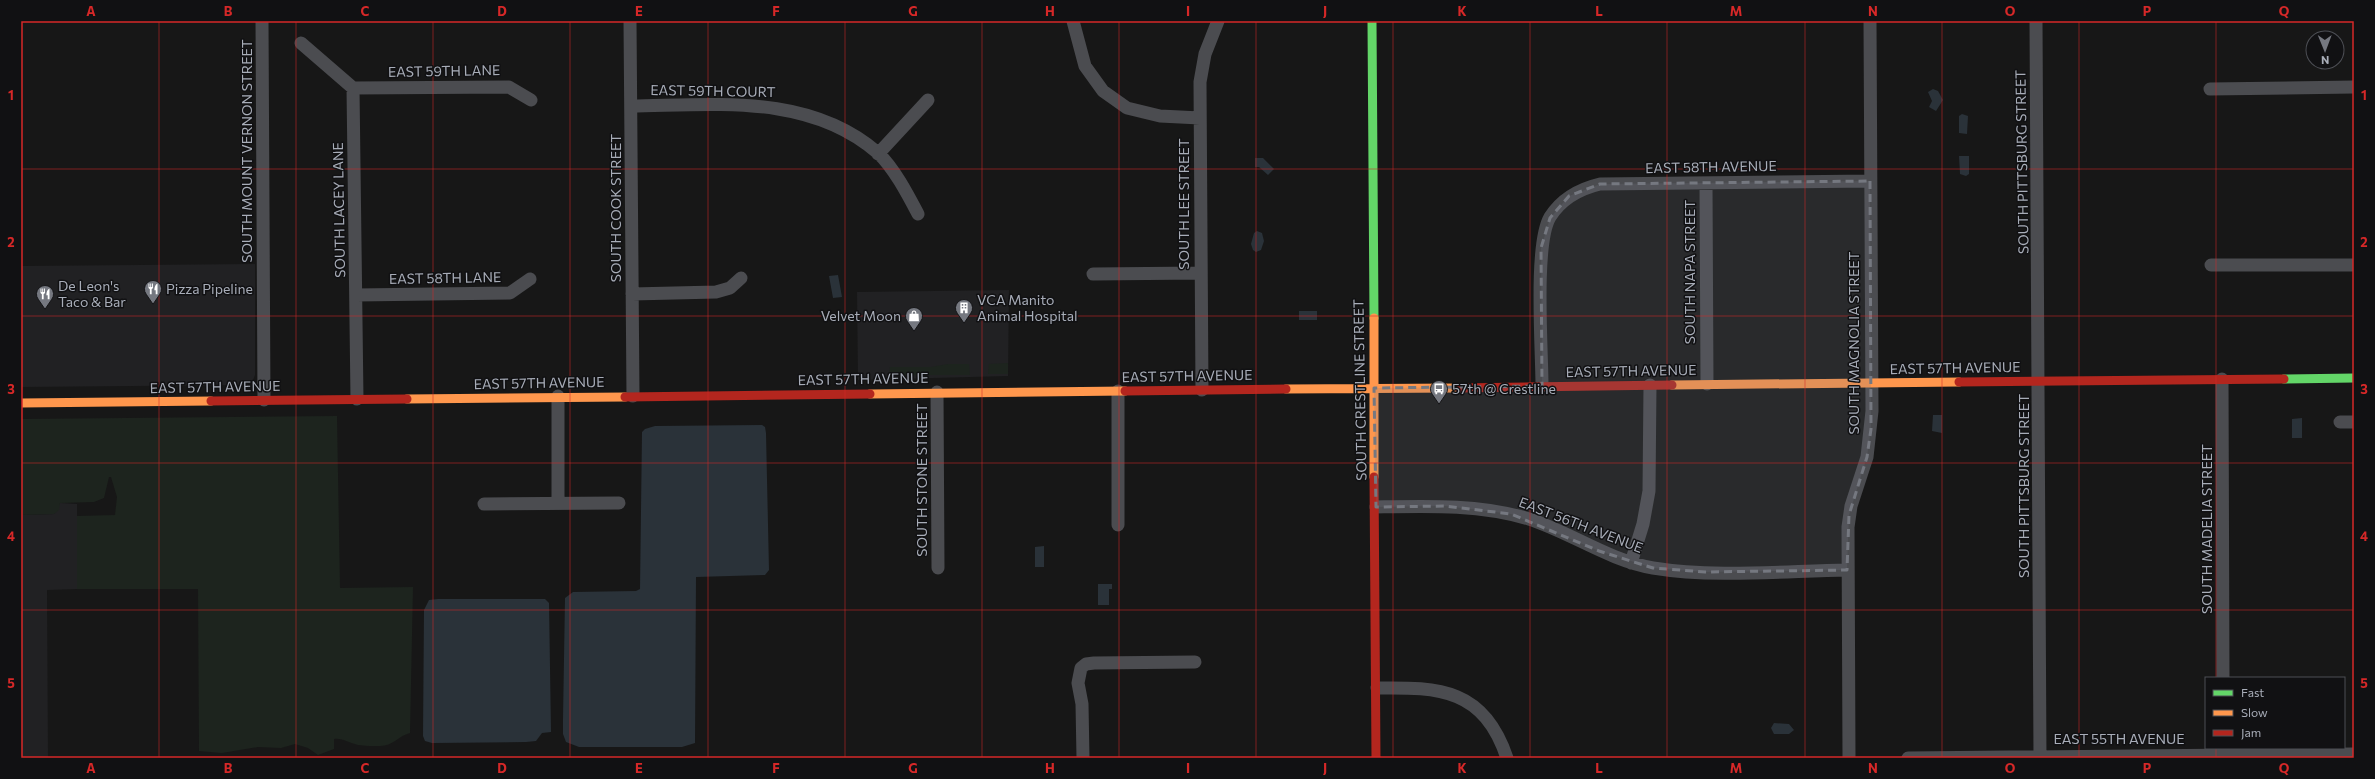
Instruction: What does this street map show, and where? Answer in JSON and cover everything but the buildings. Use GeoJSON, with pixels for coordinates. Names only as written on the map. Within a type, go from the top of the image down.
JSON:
{"type":"FeatureCollection","features":[{"type":"Feature","properties":{"kind":"main road","name":"SOUTH CRESTLINE STREET"},"geometry":{"type":"LineString","coordinates":[[1372,21],[1377,688],[1376,758]]}},
{"type":"Feature","properties":{"kind":"main road","name":"EAST 57TH AVENUE"},"geometry":{"type":"LineString","coordinates":[[21,403],[558,396],[2354,378]]}},
{"type":"Feature","properties":{"kind":"street","name":"SOUTH MOUNT VERNON STREET"},"geometry":{"type":"LineString","coordinates":[[262,21],[264,400]]}},
{"type":"Feature","properties":{"kind":"street","name":"SOUTH COOK STREET"},"geometry":{"type":"LineString","coordinates":[[630,21],[633,396]]}},
{"type":"Feature","properties":{"kind":"street"},"geometry":{"type":"LineString","coordinates":[[1073,21],[1085,66],[1104,91],[1127,108],[1160,116],[1200,118]]}},
{"type":"Feature","properties":{"kind":"street","name":"SOUTH LEE STREET"},"geometry":{"type":"LineString","coordinates":[[1202,390],[1201,69],[1209,40],[1218,21]]}},
{"type":"Feature","properties":{"kind":"street","name":"SOUTH MAGNOLIA STREET"},"geometry":{"type":"LineString","coordinates":[[1849,758],[1847,570],[1849,515],[1867,457],[1871,429],[1870,21]]}},
{"type":"Feature","properties":{"kind":"street","name":"SOUTH PITTSBURG STREET"},"geometry":{"type":"LineString","coordinates":[[2036,21],[2040,381],[2040,757]]}},
{"type":"Feature","properties":{"kind":"street"},"geometry":{"type":"LineString","coordinates":[[301,43],[353,88]]}},
{"type":"Feature","properties":{"kind":"street","name":"EAST 59TH LANE"},"geometry":{"type":"LineString","coordinates":[[353,88],[509,87],[531,100]]}},
{"type":"Feature","properties":{"kind":"street"},"geometry":{"type":"LineString","coordinates":[[2210,89],[2354,87]]}},
{"type":"Feature","properties":{"kind":"street","name":"SOUTH LACEY LANE"},"geometry":{"type":"LineString","coordinates":[[353,88],[357,399]]}},
{"type":"Feature","properties":{"kind":"street"},"geometry":{"type":"LineString","coordinates":[[878,154],[928,100]]}},
{"type":"Feature","properties":{"kind":"street","name":"EAST 59TH COURT"},"geometry":{"type":"LineString","coordinates":[[631,106],[723,105],[785,108],[805,114],[839,128],[878,154],[903,188],[918,214]]}},
{"type":"Feature","properties":{"kind":"street","name":"EAST 58TH AVENUE"},"geometry":{"type":"LineString","coordinates":[[1542,386],[1541,248],[1547,224],[1559,206],[1578,191],[1600,184],[1706,184],[1870,180]]}},
{"type":"Feature","properties":{"kind":"street","name":"SOUTH NAPA STREET"},"geometry":{"type":"LineString","coordinates":[[1706,184],[1707,384]]}},
{"type":"Feature","properties":{"kind":"street"},"geometry":{"type":"LineString","coordinates":[[2211,264],[2354,265]]}},
{"type":"Feature","properties":{"kind":"street"},"geometry":{"type":"LineString","coordinates":[[1093,274],[1201,273]]}},
{"type":"Feature","properties":{"kind":"street"},"geometry":{"type":"LineString","coordinates":[[632,294],[716,292],[730,288],[741,278]]}},
{"type":"Feature","properties":{"kind":"street","name":"EAST 58TH LANE"},"geometry":{"type":"LineString","coordinates":[[356,295],[510,293],[530,279]]}},
{"type":"Feature","properties":{"kind":"street","name":"SOUTH MADELIA STREET"},"geometry":{"type":"LineString","coordinates":[[2222,379],[2223,677]]}},
{"type":"Feature","properties":{"kind":"street"},"geometry":{"type":"LineString","coordinates":[[1631,562],[1643,524],[1649,490],[1650,385]]}},
{"type":"Feature","properties":{"kind":"street"},"geometry":{"type":"LineString","coordinates":[[1118,391],[1118,525]]}},
{"type":"Feature","properties":{"kind":"street","name":"SOUTH STONE STREET"},"geometry":{"type":"LineString","coordinates":[[937,392],[938,568]]}},
{"type":"Feature","properties":{"kind":"street"},"geometry":{"type":"LineString","coordinates":[[558,396],[558,503]]}},
{"type":"Feature","properties":{"kind":"street"},"geometry":{"type":"LineString","coordinates":[[2340,422],[2354,422]]}},
{"type":"Feature","properties":{"kind":"street"},"geometry":{"type":"LineString","coordinates":[[484,504],[619,503]]}},
{"type":"Feature","properties":{"kind":"street","name":"EAST 56TH AVENUE"},"geometry":{"type":"LineString","coordinates":[[1376,507],[1445,506],[1485,509],[1512,514],[1531,520],[1599,551],[1653,568],[1705,572],[1847,570]]}},
{"type":"Feature","properties":{"kind":"street"},"geometry":{"type":"LineString","coordinates":[[1083,758],[1082,704],[1078,683],[1081,668],[1086,664],[1094,663],[1195,662]]}},
{"type":"Feature","properties":{"kind":"street"},"geometry":{"type":"LineString","coordinates":[[1377,688],[1424,687],[1453,694],[1479,711],[1491,725],[1507,758]]}},
{"type":"Feature","properties":{"kind":"street","name":"EAST 55TH AVENUE"},"geometry":{"type":"LineString","coordinates":[[1908,758],[2223,753],[2354,754]]}},
{"type":"Feature","properties":{"kind":"highlighted area"},"geometry":{"type":"Polygon","coordinates":[[[1870,181],[1871,429],[1867,457],[1849,515],[1847,570],[1705,572],[1653,568],[1599,551],[1511,514],[1445,506],[1376,507],[1374,388],[1542,386],[1541,248],[1550,218],[1569,196],[1600,184],[1870,181]]]}},
{"type":"Feature","properties":{"kind":"shaded area"},"geometry":{"type":"Polygon","coordinates":[[[1933,89],[1938,91],[1943,100],[1936,111],[1929,107],[1932,101],[1928,92],[1933,89]]]}},
{"type":"Feature","properties":{"kind":"shaded area"},"geometry":{"type":"Polygon","coordinates":[[[1962,114],[1968,116],[1967,134],[1959,133],[1959,116],[1962,114]]]}},
{"type":"Feature","properties":{"kind":"shaded area"},"geometry":{"type":"Polygon","coordinates":[[[1959,156],[1969,156],[1969,174],[1966,176],[1960,174],[1959,156]]]}},
{"type":"Feature","properties":{"kind":"shaded area"},"geometry":{"type":"Polygon","coordinates":[[[1255,158],[1263,158],[1274,169],[1268,175],[1259,167],[1255,167],[1255,158]]]}},
{"type":"Feature","properties":{"kind":"shaded area"},"geometry":{"type":"Polygon","coordinates":[[[1257,231],[1262,233],[1264,241],[1261,250],[1256,252],[1253,250],[1251,244],[1254,233],[1257,231]]]}},
{"type":"Feature","properties":{"kind":"shaded area"},"geometry":{"type":"Polygon","coordinates":[[[255,264],[255,375],[253,380],[247,385],[21,387],[21,266],[255,264]]]}},
{"type":"Feature","properties":{"kind":"shaded area"},"geometry":{"type":"Polygon","coordinates":[[[838,275],[842,297],[833,298],[829,276],[838,275]]]}},
{"type":"Feature","properties":{"kind":"shaded area"},"geometry":{"type":"Polygon","coordinates":[[[1009,290],[1008,376],[858,380],[857,292],[1009,290]]]}},
{"type":"Feature","properties":{"kind":"shaded area"},"geometry":{"type":"Polygon","coordinates":[[[1299,311],[1317,311],[1317,320],[1299,320],[1299,311]]]}},
{"type":"Feature","properties":{"kind":"shaded area"},"geometry":{"type":"Polygon","coordinates":[[[1008,363],[1008,374],[988,374],[989,364],[1008,363]]]}},
{"type":"Feature","properties":{"kind":"shaded area"},"geometry":{"type":"Polygon","coordinates":[[[948,364],[969,364],[970,375],[889,375],[890,367],[931,367],[948,364]]]}},
{"type":"Feature","properties":{"kind":"shaded area"},"geometry":{"type":"Polygon","coordinates":[[[1933,415],[1942,415],[1942,433],[1932,431],[1933,415]]]}},
{"type":"Feature","properties":{"kind":"shaded area"},"geometry":{"type":"Polygon","coordinates":[[[337,416],[340,588],[413,587],[410,733],[385,746],[358,745],[343,740],[334,739],[334,749],[318,755],[308,748],[295,744],[281,748],[258,747],[222,753],[199,751],[198,589],[77,589],[77,516],[115,515],[117,497],[111,477],[109,477],[104,498],[94,502],[60,503],[59,510],[54,514],[21,515],[21,419],[337,416]]]}},
{"type":"Feature","properties":{"kind":"shaded area"},"geometry":{"type":"Polygon","coordinates":[[[2302,418],[2302,438],[2292,438],[2292,419],[2302,418]]]}},
{"type":"Feature","properties":{"kind":"shaded area"},"geometry":{"type":"Polygon","coordinates":[[[762,425],[765,427],[766,433],[769,570],[765,575],[696,577],[695,743],[682,747],[579,747],[566,742],[563,734],[565,598],[573,592],[636,591],[640,589],[642,432],[645,429],[655,426],[762,425]]]}},
{"type":"Feature","properties":{"kind":"shaded area"},"geometry":{"type":"Polygon","coordinates":[[[60,503],[77,504],[77,589],[47,590],[48,758],[21,758],[21,515],[54,514],[60,503]]]}},
{"type":"Feature","properties":{"kind":"shaded area"},"geometry":{"type":"Polygon","coordinates":[[[1044,546],[1044,567],[1035,567],[1035,547],[1044,546]]]}},
{"type":"Feature","properties":{"kind":"shaded area"},"geometry":{"type":"Polygon","coordinates":[[[1098,584],[1112,584],[1112,589],[1109,589],[1109,605],[1098,605],[1098,584]]]}},
{"type":"Feature","properties":{"kind":"shaded area"},"geometry":{"type":"Polygon","coordinates":[[[545,599],[549,603],[551,732],[542,733],[536,741],[526,742],[432,743],[425,741],[423,736],[424,610],[429,600],[545,599]]]}},
{"type":"Feature","properties":{"kind":"shaded area"},"geometry":{"type":"Polygon","coordinates":[[[1774,723],[1789,724],[1794,730],[1789,734],[1774,734],[1771,728],[1774,723]]]}},
{"type":"Feature","properties":{"kind":"traffic: fast"},"geometry":{"type":"LineString","coordinates":[[1372,21],[1374,318]]}},
{"type":"Feature","properties":{"kind":"traffic: fast"},"geometry":{"type":"LineString","coordinates":[[2284,379],[2354,378]]}},
{"type":"Feature","properties":{"kind":"traffic: slow"},"geometry":{"type":"LineString","coordinates":[[1374,318],[1374,477]]}},
{"type":"Feature","properties":{"kind":"traffic: slow"},"geometry":{"type":"LineString","coordinates":[[1672,385],[1959,382]]}},
{"type":"Feature","properties":{"kind":"traffic: slow"},"geometry":{"type":"LineString","coordinates":[[1286,389],[1459,388]]}},
{"type":"Feature","properties":{"kind":"traffic: slow"},"geometry":{"type":"LineString","coordinates":[[870,394],[1125,391]]}},
{"type":"Feature","properties":{"kind":"traffic: slow"},"geometry":{"type":"LineString","coordinates":[[407,399],[625,397]]}},
{"type":"Feature","properties":{"kind":"traffic: slow"},"geometry":{"type":"LineString","coordinates":[[21,403],[211,401]]}},
{"type":"Feature","properties":{"kind":"traffic: jam"},"geometry":{"type":"LineString","coordinates":[[1959,382],[2284,379]]}},
{"type":"Feature","properties":{"kind":"traffic: jam"},"geometry":{"type":"LineString","coordinates":[[1459,388],[1672,385]]}},
{"type":"Feature","properties":{"kind":"traffic: jam"},"geometry":{"type":"LineString","coordinates":[[1125,391],[1286,389]]}},
{"type":"Feature","properties":{"kind":"traffic: jam"},"geometry":{"type":"LineString","coordinates":[[625,397],[870,394]]}},
{"type":"Feature","properties":{"kind":"traffic: jam"},"geometry":{"type":"LineString","coordinates":[[211,401],[407,399]]}},
{"type":"Feature","properties":{"kind":"traffic: jam"},"geometry":{"type":"LineString","coordinates":[[1374,477],[1376,758]]}},
{"type":"Feature","properties":{"kind":"place","name":"Pizza Pipeline"},"geometry":{"type":"Point","coordinates":[153,304]}},
{"type":"Feature","properties":{"kind":"place","name":"De Leon's Taco & Bar"},"geometry":{"type":"Point","coordinates":[45,309]}},
{"type":"Feature","properties":{"kind":"place","name":"VCA Manito Animal Hospital"},"geometry":{"type":"Point","coordinates":[964,323]}},
{"type":"Feature","properties":{"kind":"place","name":"Velvet Moon"},"geometry":{"type":"Point","coordinates":[914,331]}},
{"type":"Feature","properties":{"kind":"place","name":"57th @ Crestline"},"geometry":{"type":"Point","coordinates":[1439,404]}}]}
